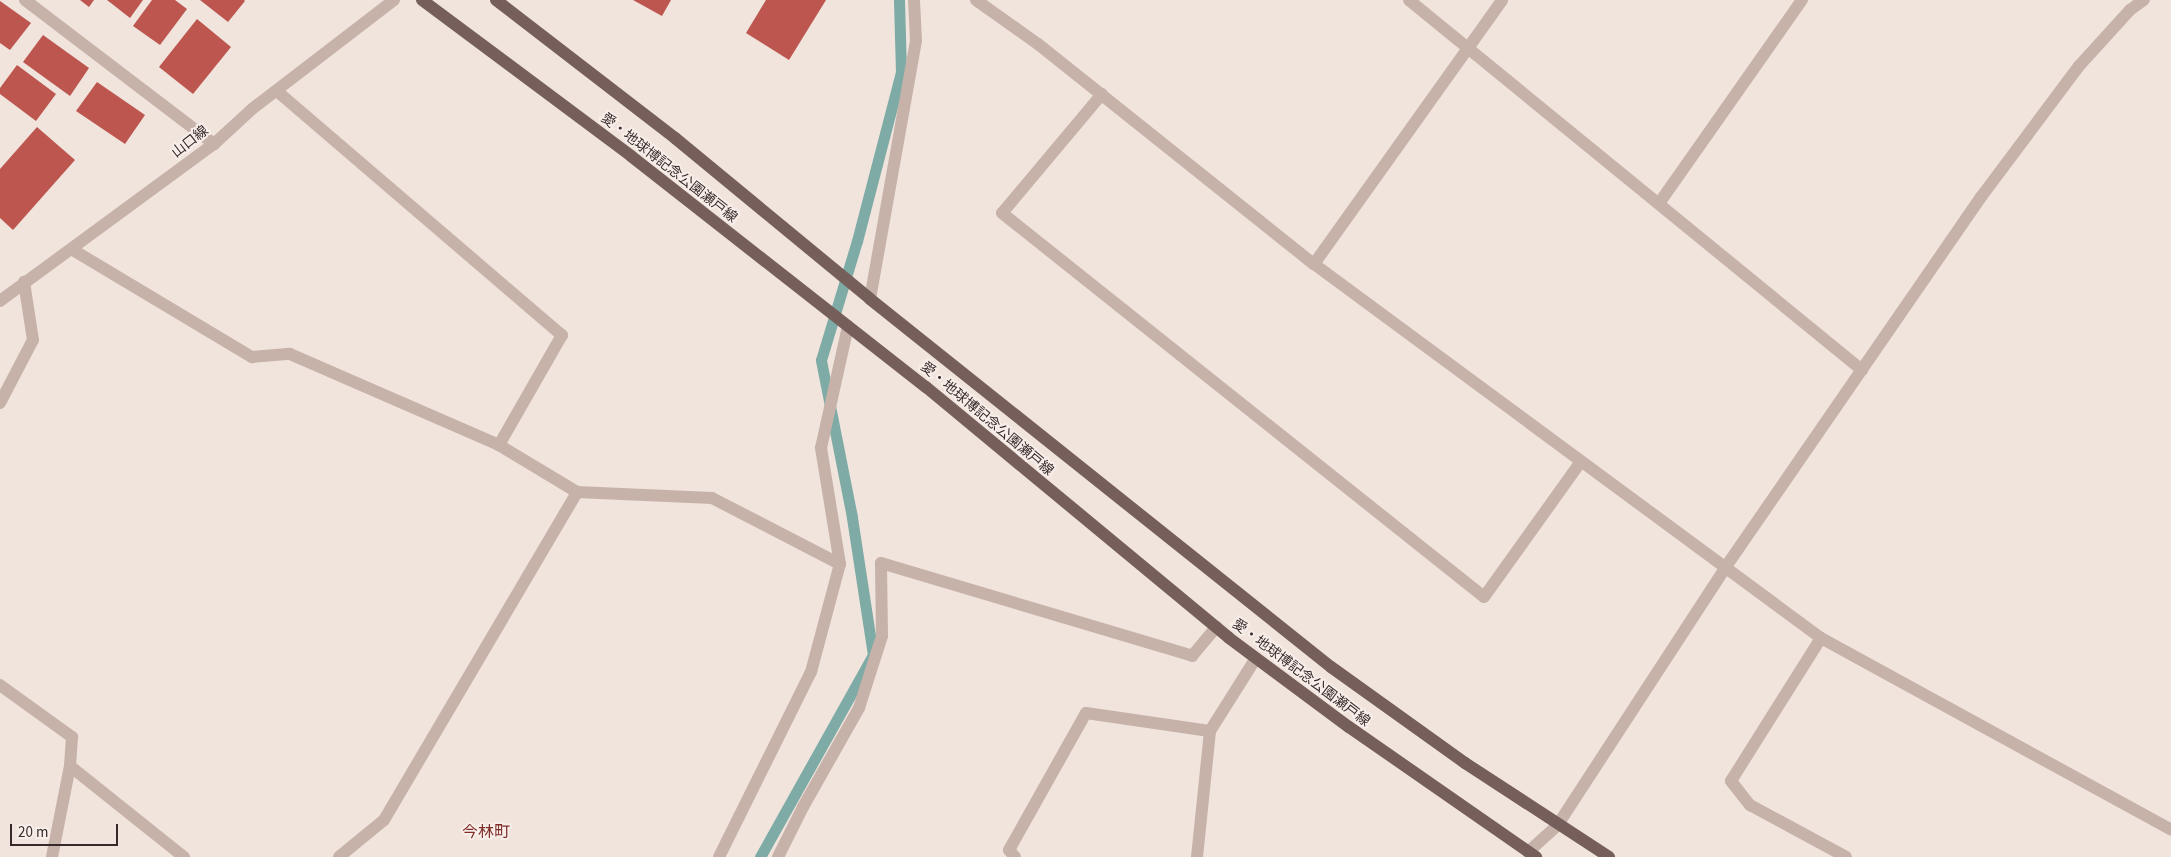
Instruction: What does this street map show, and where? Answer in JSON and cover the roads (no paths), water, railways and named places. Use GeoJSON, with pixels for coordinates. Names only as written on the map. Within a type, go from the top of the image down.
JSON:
{"type":"FeatureCollection","features":[{"type":"Feature","properties":{"kind":"main road","name":"愛・地球博記念公園瀬戸線"},"geometry":{"type":"LineString","coordinates":[[422,0],[631,156],[848,326],[1216,628],[1532,855]]}},
{"type":"Feature","properties":{"kind":"main road","name":"愛・地球博記念公園瀬戸線"},"geometry":{"type":"LineString","coordinates":[[496,0],[675,138],[870,299],[1332,666],[1557,826],[1609,857]]}},
{"type":"Feature","properties":{"kind":"street"},"geometry":{"type":"LineString","coordinates":[[25,0],[214,144]]}},
{"type":"Feature","properties":{"kind":"street","name":"山口線"},"geometry":{"type":"LineString","coordinates":[[0,301],[24,282],[73,250],[214,144],[252,109],[278,92],[394,0]]}},
{"type":"Feature","properties":{"kind":"street"},"geometry":{"type":"LineString","coordinates":[[870,299],[916,41],[914,0]]}},
{"type":"Feature","properties":{"kind":"street"},"geometry":{"type":"LineString","coordinates":[[976,0],[1102,94],[1314,264],[1580,463],[1820,638],[2171,830]]}},
{"type":"Feature","properties":{"kind":"street"},"geometry":{"type":"LineString","coordinates":[[1409,0],[1660,202],[1862,370]]}},
{"type":"Feature","properties":{"kind":"street"},"geometry":{"type":"LineString","coordinates":[[1314,264],[1502,0]]}},
{"type":"Feature","properties":{"kind":"street"},"geometry":{"type":"LineString","coordinates":[[1660,202],[1802,0]]}},
{"type":"Feature","properties":{"kind":"street"},"geometry":{"type":"LineString","coordinates":[[1532,855],[1557,826],[1725,568],[1980,197],[2080,66],[2130,10],[2144,0]]}},
{"type":"Feature","properties":{"kind":"street"},"geometry":{"type":"LineString","coordinates":[[278,92],[562,335],[499,445]]}},
{"type":"Feature","properties":{"kind":"street"},"geometry":{"type":"LineString","coordinates":[[1102,94],[1002,213],[1484,597],[1580,463]]}},
{"type":"Feature","properties":{"kind":"street"},"geometry":{"type":"LineString","coordinates":[[73,250],[252,358],[290,354],[499,445],[577,492],[712,498],[840,564]]}},
{"type":"Feature","properties":{"kind":"street"},"geometry":{"type":"LineString","coordinates":[[0,403],[33,340],[24,282]]}},
{"type":"Feature","properties":{"kind":"street"},"geometry":{"type":"LineString","coordinates":[[719,857],[811,672],[840,564],[821,448],[848,326]]}},
{"type":"Feature","properties":{"kind":"street"},"geometry":{"type":"LineString","coordinates":[[339,857],[384,820],[577,492]]}},
{"type":"Feature","properties":{"kind":"street"},"geometry":{"type":"LineString","coordinates":[[778,857],[803,806],[860,708],[882,636],[882,563],[1192,656],[1216,628]]}},
{"type":"Feature","properties":{"kind":"street"},"geometry":{"type":"LineString","coordinates":[[1820,638],[1731,781],[1750,806],[1846,857]]}},
{"type":"Feature","properties":{"kind":"street"},"geometry":{"type":"LineString","coordinates":[[1197,857],[1210,731],[1256,658]]}},
{"type":"Feature","properties":{"kind":"street"},"geometry":{"type":"LineString","coordinates":[[0,684],[72,737],[70,766],[52,857]]}},
{"type":"Feature","properties":{"kind":"street"},"geometry":{"type":"LineString","coordinates":[[1015,857],[1009,850],[1086,713],[1210,731]]}},
{"type":"Feature","properties":{"kind":"street"},"geometry":{"type":"LineString","coordinates":[[70,766],[184,857]]}},
{"type":"Feature","properties":{"kind":"waterway"},"geometry":{"type":"LineString","coordinates":[[760,857],[873,655],[852,517],[821,360],[857,241],[901,72],[899,0]]}},
{"type":"Feature","properties":{"kind":"district","name":"今林町"},"geometry":{"type":"Point","coordinates":[486,832]}}]}
